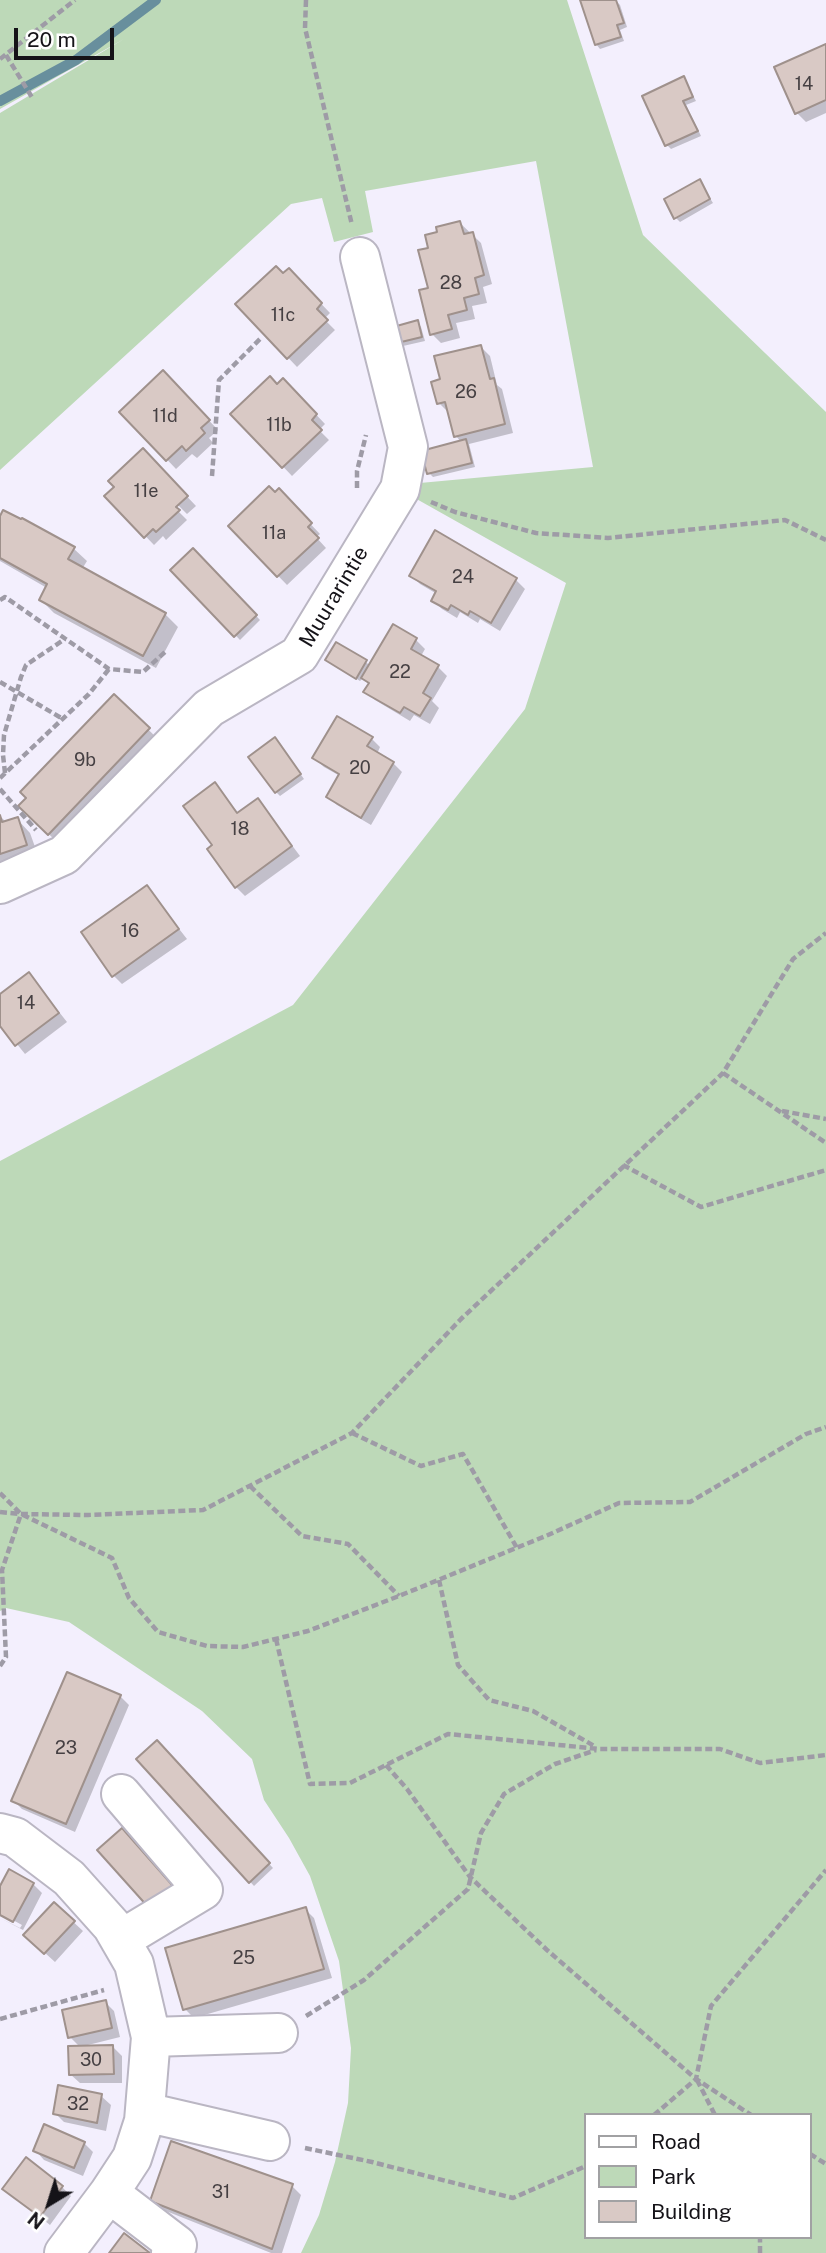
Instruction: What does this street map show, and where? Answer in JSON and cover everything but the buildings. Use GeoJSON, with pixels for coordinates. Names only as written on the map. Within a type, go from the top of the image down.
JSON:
{"type":"FeatureCollection","features":[{"type":"Feature","properties":{"kind":"street","name":"Muurarintie"},"geometry":{"type":"LineString","coordinates":[[0,884],[64,855],[209,708],[299,654],[400,489],[408,447],[360,257]]}},
{"type":"Feature","properties":{"kind":"street"},"geometry":{"type":"LineString","coordinates":[[120,1940],[203,1890],[121,1794]]}},
{"type":"Feature","properties":{"kind":"street"},"geometry":{"type":"LineString","coordinates":[[0,1833],[15,1837],[69,1878],[112,1926],[134,1964],[150,2037],[144,2121],[132,2158],[64,2253]]}},
{"type":"Feature","properties":{"kind":"street"},"geometry":{"type":"LineString","coordinates":[[150,2037],[278,2033]]}},
{"type":"Feature","properties":{"kind":"street"},"geometry":{"type":"LineString","coordinates":[[145,2112],[270,2141]]}},
{"type":"Feature","properties":{"kind":"street"},"geometry":{"type":"LineString","coordinates":[[109,2193],[177,2245],[171,2253]]}},
{"type":"Feature","properties":{"kind":"path"},"geometry":{"type":"LineString","coordinates":[[0,59],[75,0]]}},
{"type":"Feature","properties":{"kind":"path"},"geometry":{"type":"LineString","coordinates":[[306,0],[305,28],[360,257]]}},
{"type":"Feature","properties":{"kind":"path"},"geometry":{"type":"LineString","coordinates":[[6,55],[33,99]]}},
{"type":"Feature","properties":{"kind":"path"},"geometry":{"type":"LineString","coordinates":[[212,476],[219,380],[262,337]]}},
{"type":"Feature","properties":{"kind":"path"},"geometry":{"type":"LineString","coordinates":[[357,494],[357,471],[366,434]]}},
{"type":"Feature","properties":{"kind":"path"},"geometry":{"type":"LineString","coordinates":[[400,489],[455,512],[536,533],[608,538],[785,520],[826,540]]}},
{"type":"Feature","properties":{"kind":"path"},"geometry":{"type":"LineString","coordinates":[[0,593],[3,599],[109,669],[143,672],[165,652]]}},
{"type":"Feature","properties":{"kind":"path"},"geometry":{"type":"LineString","coordinates":[[5,773],[4,735],[26,665],[65,639]]}},
{"type":"Feature","properties":{"kind":"path"},"geometry":{"type":"LineString","coordinates":[[0,778],[89,694],[109,669]]}},
{"type":"Feature","properties":{"kind":"path"},"geometry":{"type":"LineString","coordinates":[[0,682],[62,719]]}},
{"type":"Feature","properties":{"kind":"path"},"geometry":{"type":"LineString","coordinates":[[0,789],[41,835],[64,855]]}},
{"type":"Feature","properties":{"kind":"path"},"geometry":{"type":"LineString","coordinates":[[0,1512],[21,1514],[203,1510],[352,1433],[461,1319],[723,1073],[793,959],[826,933]]}},
{"type":"Feature","properties":{"kind":"path"},"geometry":{"type":"LineString","coordinates":[[723,1073],[826,1143]]}},
{"type":"Feature","properties":{"kind":"path"},"geometry":{"type":"LineString","coordinates":[[777,1111],[826,1119]]}},
{"type":"Feature","properties":{"kind":"path"},"geometry":{"type":"LineString","coordinates":[[622,1165],[701,1207],[826,1170]]}},
{"type":"Feature","properties":{"kind":"path"},"geometry":{"type":"LineString","coordinates":[[0,1493],[21,1514],[111,1558],[129,1598],[158,1632],[206,1646],[243,1647],[308,1630],[399,1596],[619,1503],[690,1502],[806,1434],[826,1427]]}},
{"type":"Feature","properties":{"kind":"path"},"geometry":{"type":"LineString","coordinates":[[352,1433],[421,1466],[463,1454],[517,1548]]}},
{"type":"Feature","properties":{"kind":"path"},"geometry":{"type":"LineString","coordinates":[[249,1486],[302,1536],[348,1544],[399,1596]]}},
{"type":"Feature","properties":{"kind":"path"},"geometry":{"type":"LineString","coordinates":[[0,1666],[6,1657],[2,1570],[21,1514]]}},
{"type":"Feature","properties":{"kind":"path"},"geometry":{"type":"LineString","coordinates":[[439,1580],[458,1665],[489,1700],[533,1711],[600,1749]]}},
{"type":"Feature","properties":{"kind":"path"},"geometry":{"type":"LineString","coordinates":[[275,1639],[310,1784],[350,1783],[448,1734],[600,1749],[720,1749],[760,1763],[826,1755]]}},
{"type":"Feature","properties":{"kind":"path"},"geometry":{"type":"LineString","coordinates":[[278,2033],[364,1980],[468,1889],[481,1833],[504,1794],[555,1764],[600,1749]]}},
{"type":"Feature","properties":{"kind":"path"},"geometry":{"type":"LineString","coordinates":[[386,1765],[407,1788],[470,1877],[547,1950],[696,2079],[748,2113]]}},
{"type":"Feature","properties":{"kind":"path"},"geometry":{"type":"LineString","coordinates":[[656,2113],[696,2079],[711,2006],[826,1870]]}},
{"type":"Feature","properties":{"kind":"path"},"geometry":{"type":"LineString","coordinates":[[0,2019],[138,1979]]}},
{"type":"Feature","properties":{"kind":"path"},"geometry":{"type":"LineString","coordinates":[[696,2079],[714,2113]]}},
{"type":"Feature","properties":{"kind":"path"},"geometry":{"type":"LineString","coordinates":[[270,2141],[372,2162],[513,2198],[584,2167]]}},
{"type":"Feature","properties":{"kind":"green space"},"geometry":{"type":"Polygon","coordinates":[[[0,0],[567,0],[643,235],[826,412],[826,2253],[301,2253],[319,2215],[335,2162],[348,2103],[351,2048],[339,1961],[310,1876],[264,1800],[252,1759],[202,1711],[69,1622],[6,1608],[0,1611],[0,1161],[293,1005],[525,709],[566,583],[413,497],[420,483],[593,467],[536,161],[365,191],[373,232],[334,242],[322,198],[291,204],[0,470],[0,113],[124,39],[0,109],[0,0]]]}},
{"type":"Feature","properties":{"kind":"waterway"},"geometry":{"type":"LineString","coordinates":[[0,101],[76,60],[156,0]]}}]}
